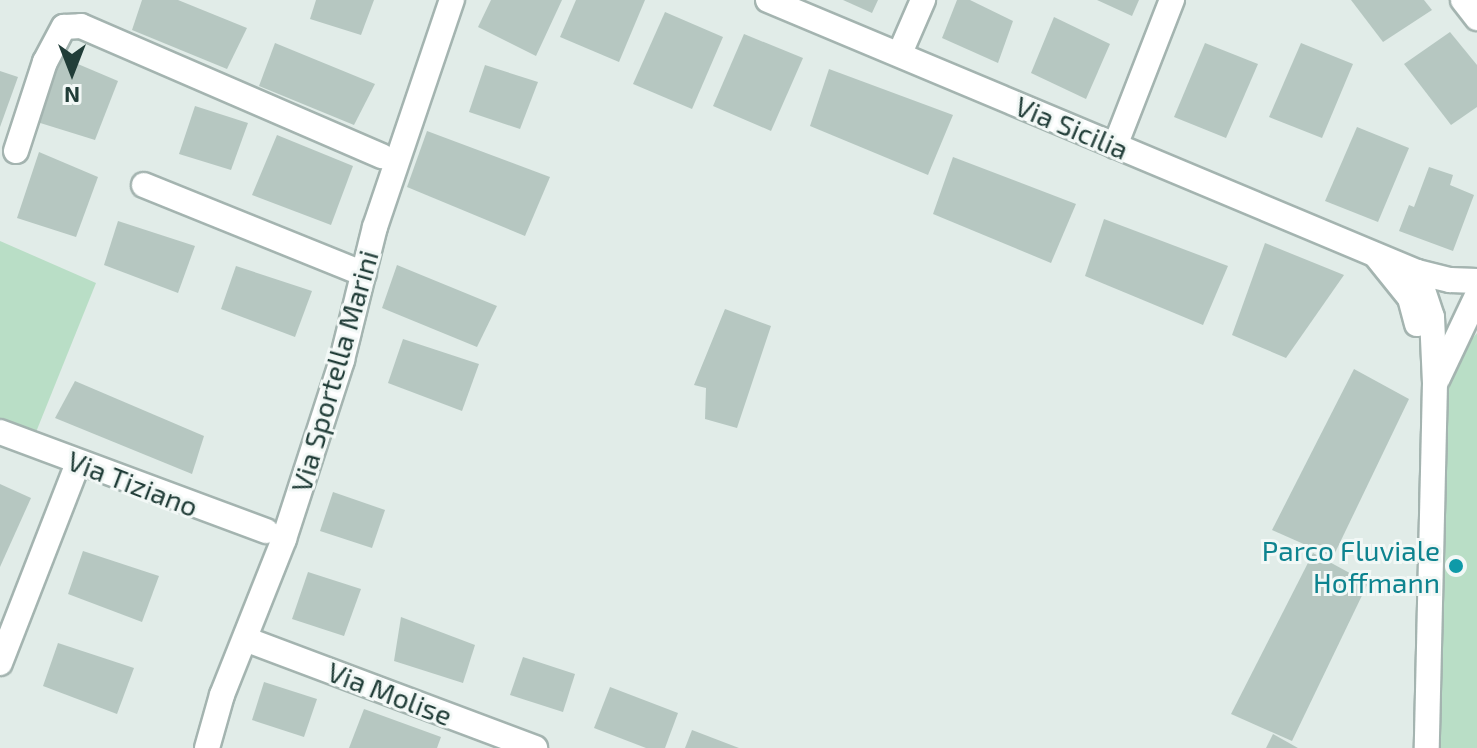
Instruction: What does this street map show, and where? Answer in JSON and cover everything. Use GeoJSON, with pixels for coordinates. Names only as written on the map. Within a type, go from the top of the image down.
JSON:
{"type":"FeatureCollection","features":[{"type":"Feature","properties":{"kind":"street","name":"Via Sportella Marini"},"geometry":{"type":"LineString","coordinates":[[207,745],[284,539],[342,360],[375,227],[452,0]]}},
{"type":"Feature","properties":{"kind":"street","name":"Via Sicilia"},"geometry":{"type":"LineString","coordinates":[[768,0],[1417,272],[1432,317],[1435,383],[1427,748]]}},
{"type":"Feature","properties":{"kind":"street"},"geometry":{"type":"LineString","coordinates":[[900,53],[923,0]]}},
{"type":"Feature","properties":{"kind":"street"},"geometry":{"type":"LineString","coordinates":[[1115,146],[1172,0]]}},
{"type":"Feature","properties":{"kind":"street"},"geometry":{"type":"LineString","coordinates":[[1463,0],[1477,18]]}},
{"type":"Feature","properties":{"kind":"street"},"geometry":{"type":"LineString","coordinates":[[16,151],[45,62],[64,27],[81,26],[382,156]]}},
{"type":"Feature","properties":{"kind":"street"},"geometry":{"type":"LineString","coordinates":[[144,185],[364,274]]}},
{"type":"Feature","properties":{"kind":"street","name":"Via Sicilia"},"geometry":{"type":"LineString","coordinates":[[1375,255],[1410,298],[1435,383]]}},
{"type":"Feature","properties":{"kind":"street"},"geometry":{"type":"LineString","coordinates":[[1417,272],[1450,280],[1477,281]]}},
{"type":"Feature","properties":{"kind":"street"},"geometry":{"type":"LineString","coordinates":[[1435,383],[1477,296]]}},
{"type":"Feature","properties":{"kind":"street","name":"Via Tiziano"},"geometry":{"type":"LineString","coordinates":[[0,432],[266,531]]}},
{"type":"Feature","properties":{"kind":"street"},"geometry":{"type":"LineString","coordinates":[[0,663],[8,615],[78,463]]}},
{"type":"Feature","properties":{"kind":"street","name":"Via Molise"},"geometry":{"type":"LineString","coordinates":[[245,639],[535,748]]}},
{"type":"Feature","properties":{"kind":"green space"},"geometry":{"type":"Polygon","coordinates":[[[0,241],[96,283],[32,442],[0,428],[0,241]]]}},
{"type":"Feature","properties":{"kind":"green space","name":"Parco Fluviale Hoffmann"},"geometry":{"type":"Polygon","coordinates":[[[1477,333],[1477,748],[1437,748],[1435,383],[1477,333]]]}},
{"type":"Feature","properties":{"kind":"building"},"geometry":{"type":"Polygon","coordinates":[[[142,0],[178,0],[247,28],[227,69],[132,30],[142,0]]]}},
{"type":"Feature","properties":{"kind":"building"},"geometry":{"type":"Polygon","coordinates":[[[316,0],[374,0],[361,35],[310,19],[316,0]]]}},
{"type":"Feature","properties":{"kind":"building"},"geometry":{"type":"Polygon","coordinates":[[[491,0],[562,0],[536,56],[478,27],[491,0]]]}},
{"type":"Feature","properties":{"kind":"building"},"geometry":{"type":"Polygon","coordinates":[[[576,0],[645,0],[619,62],[560,37],[576,0]]]}},
{"type":"Feature","properties":{"kind":"building"},"geometry":{"type":"Polygon","coordinates":[[[843,0],[878,0],[872,13],[843,0]]]}},
{"type":"Feature","properties":{"kind":"building"},"geometry":{"type":"Polygon","coordinates":[[[957,0],[970,0],[1013,21],[998,63],[942,38],[957,0]]]}},
{"type":"Feature","properties":{"kind":"building"},"geometry":{"type":"Polygon","coordinates":[[[1097,0],[1139,0],[1132,16],[1097,0]]]}},
{"type":"Feature","properties":{"kind":"building"},"geometry":{"type":"Polygon","coordinates":[[[1351,0],[1424,0],[1432,10],[1383,42],[1351,0]]]}},
{"type":"Feature","properties":{"kind":"building"},"geometry":{"type":"Polygon","coordinates":[[[665,12],[723,37],[692,109],[633,84],[665,12]]]}},
{"type":"Feature","properties":{"kind":"building"},"geometry":{"type":"Polygon","coordinates":[[[1054,17],[1110,44],[1086,99],[1031,73],[1054,17]]]}},
{"type":"Feature","properties":{"kind":"building"},"geometry":{"type":"Polygon","coordinates":[[[1450,32],[1477,65],[1477,107],[1451,125],[1404,64],[1450,32]]]}},
{"type":"Feature","properties":{"kind":"building"},"geometry":{"type":"Polygon","coordinates":[[[744,34],[803,58],[771,131],[713,106],[744,34]]]}},
{"type":"Feature","properties":{"kind":"building"},"geometry":{"type":"Polygon","coordinates":[[[275,43],[375,84],[354,125],[259,86],[275,43]]]}},
{"type":"Feature","properties":{"kind":"building"},"geometry":{"type":"Polygon","coordinates":[[[1205,43],[1258,64],[1226,138],[1174,117],[1205,43]]]}},
{"type":"Feature","properties":{"kind":"building"},"geometry":{"type":"Polygon","coordinates":[[[1301,43],[1353,64],[1322,138],[1269,117],[1301,43]]]}},
{"type":"Feature","properties":{"kind":"building"},"geometry":{"type":"Polygon","coordinates":[[[59,56],[118,81],[95,140],[37,122],[59,56]]]}},
{"type":"Feature","properties":{"kind":"building"},"geometry":{"type":"Polygon","coordinates":[[[485,65],[538,82],[520,129],[469,112],[485,65]]]}},
{"type":"Feature","properties":{"kind":"building"},"geometry":{"type":"Polygon","coordinates":[[[829,69],[953,115],[928,175],[810,126],[829,69]]]}},
{"type":"Feature","properties":{"kind":"building"},"geometry":{"type":"Polygon","coordinates":[[[0,71],[18,77],[0,127],[0,71]]]}},
{"type":"Feature","properties":{"kind":"building"},"geometry":{"type":"Polygon","coordinates":[[[195,106],[248,123],[231,170],[179,154],[195,106]]]}},
{"type":"Feature","properties":{"kind":"building"},"geometry":{"type":"Polygon","coordinates":[[[1357,127],[1409,148],[1378,222],[1325,201],[1357,127]]]}},
{"type":"Feature","properties":{"kind":"building"},"geometry":{"type":"Polygon","coordinates":[[[427,131],[550,177],[525,236],[407,187],[427,131]]]}},
{"type":"Feature","properties":{"kind":"building"},"geometry":{"type":"Polygon","coordinates":[[[277,135],[353,166],[331,225],[252,195],[277,135]]]}},
{"type":"Feature","properties":{"kind":"building"},"geometry":{"type":"Polygon","coordinates":[[[39,152],[98,177],[76,237],[17,218],[39,152]]]}},
{"type":"Feature","properties":{"kind":"building"},"geometry":{"type":"Polygon","coordinates":[[[953,157],[1076,204],[1051,263],[933,214],[953,157]]]}},
{"type":"Feature","properties":{"kind":"building"},"geometry":{"type":"Polygon","coordinates":[[[1429,167],[1453,175],[1450,185],[1474,195],[1453,251],[1399,231],[1409,205],[1414,207],[1429,167]]]}},
{"type":"Feature","properties":{"kind":"building"},"geometry":{"type":"Polygon","coordinates":[[[1104,219],[1228,266],[1203,325],[1085,276],[1104,219]]]}},
{"type":"Feature","properties":{"kind":"building"},"geometry":{"type":"Polygon","coordinates":[[[118,221],[195,246],[178,293],[104,265],[118,221]]]}},
{"type":"Feature","properties":{"kind":"building"},"geometry":{"type":"Polygon","coordinates":[[[1265,243],[1344,275],[1286,358],[1232,335],[1265,243]]]}},
{"type":"Feature","properties":{"kind":"building"},"geometry":{"type":"Polygon","coordinates":[[[397,265],[497,306],[477,347],[382,308],[397,265]]]}},
{"type":"Feature","properties":{"kind":"building"},"geometry":{"type":"Polygon","coordinates":[[[236,266],[312,291],[295,337],[221,309],[236,266]]]}},
{"type":"Feature","properties":{"kind":"building"},"geometry":{"type":"Polygon","coordinates":[[[725,309],[771,326],[737,428],[705,419],[706,388],[694,385],[725,309]]]}},
{"type":"Feature","properties":{"kind":"building"},"geometry":{"type":"Polygon","coordinates":[[[403,339],[479,364],[462,411],[388,383],[403,339]]]}},
{"type":"Feature","properties":{"kind":"building"},"geometry":{"type":"Polygon","coordinates":[[[1354,369],[1409,399],[1333,557],[1272,530],[1354,369]]]}},
{"type":"Feature","properties":{"kind":"building"},"geometry":{"type":"Polygon","coordinates":[[[75,381],[204,436],[192,474],[55,418],[75,381]]]}},
{"type":"Feature","properties":{"kind":"building"},"geometry":{"type":"Polygon","coordinates":[[[0,484],[31,498],[0,567],[0,484]]]}},
{"type":"Feature","properties":{"kind":"building"},"geometry":{"type":"Polygon","coordinates":[[[333,492],[385,510],[372,548],[320,531],[333,492]]]}},
{"type":"Feature","properties":{"kind":"building"},"geometry":{"type":"Polygon","coordinates":[[[83,551],[159,576],[142,622],[68,594],[83,551]]]}},
{"type":"Feature","properties":{"kind":"building"},"geometry":{"type":"Polygon","coordinates":[[[1313,553],[1368,583],[1292,741],[1231,714],[1313,553]]]}},
{"type":"Feature","properties":{"kind":"building"},"geometry":{"type":"Polygon","coordinates":[[[308,572],[361,589],[344,636],[292,619],[308,572]]]}},
{"type":"Feature","properties":{"kind":"building"},"geometry":{"type":"Polygon","coordinates":[[[401,617],[475,645],[463,683],[394,661],[401,617]]]}},
{"type":"Feature","properties":{"kind":"building"},"geometry":{"type":"Polygon","coordinates":[[[58,643],[134,668],[117,714],[43,686],[58,643]]]}},
{"type":"Feature","properties":{"kind":"building"},"geometry":{"type":"Polygon","coordinates":[[[523,657],[575,674],[563,712],[510,695],[523,657]]]}},
{"type":"Feature","properties":{"kind":"building"},"geometry":{"type":"Polygon","coordinates":[[[264,682],[317,699],[304,737],[252,720],[264,682]]]}},
{"type":"Feature","properties":{"kind":"building"},"geometry":{"type":"Polygon","coordinates":[[[610,687],[678,713],[665,748],[646,748],[594,728],[610,687]]]}},
{"type":"Feature","properties":{"kind":"building"},"geometry":{"type":"Polygon","coordinates":[[[364,709],[441,737],[437,748],[349,748],[364,709]]]}},
{"type":"Feature","properties":{"kind":"building"},"geometry":{"type":"Polygon","coordinates":[[[692,730],[739,748],[685,748],[692,730]]]}},
{"type":"Feature","properties":{"kind":"building"},"geometry":{"type":"Polygon","coordinates":[[[1273,734],[1298,748],[1266,748],[1273,734]]]}},
{"type":"Feature","properties":{"kind":"place","name":"Parco Fluviale Hoffmann"},"geometry":{"type":"Point","coordinates":[1456,566]}}]}
